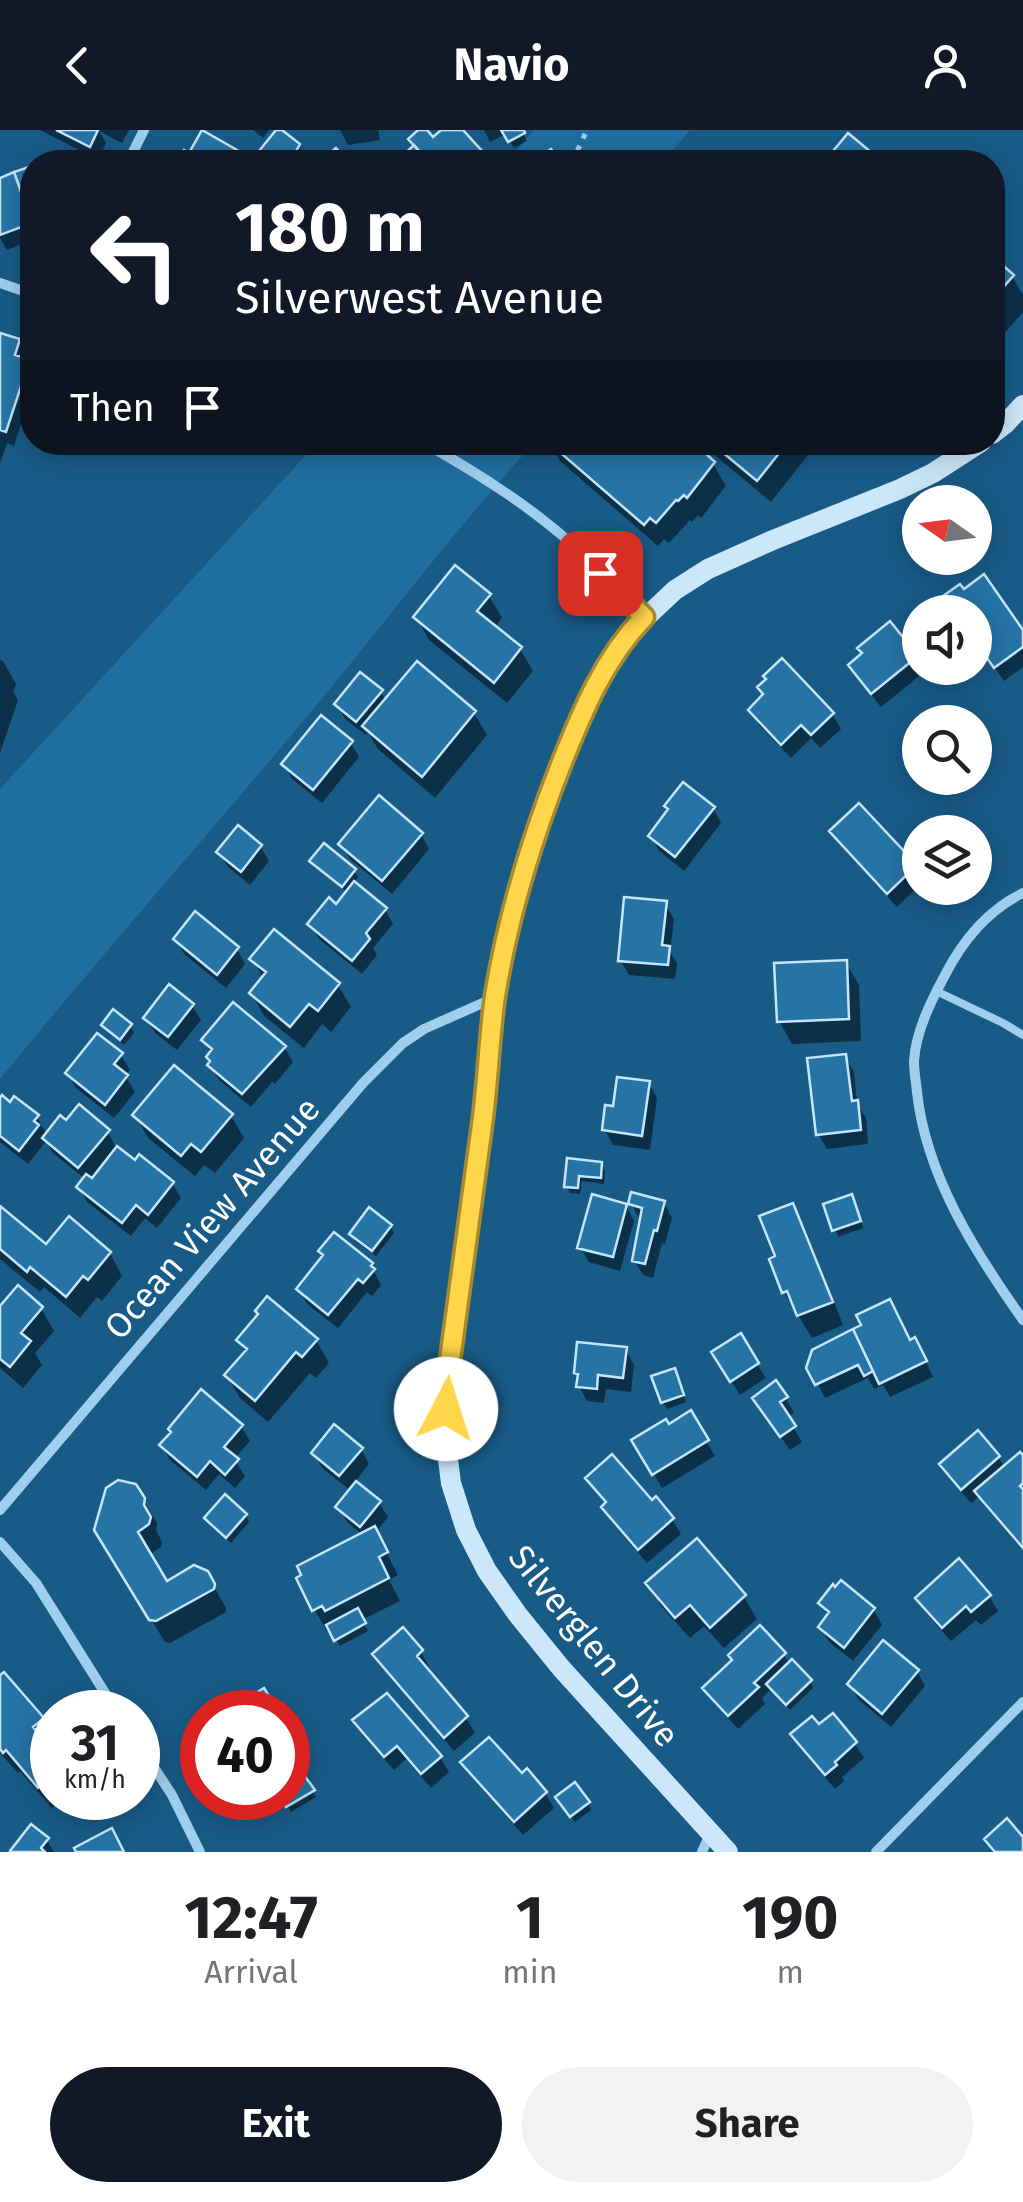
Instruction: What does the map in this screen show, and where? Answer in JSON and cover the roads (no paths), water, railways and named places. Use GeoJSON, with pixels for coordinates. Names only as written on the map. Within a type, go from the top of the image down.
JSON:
{"type":"FeatureCollection","features":[{"type":"Feature","properties":{"kind":"street"},"geometry":{"type":"LineString","coordinates":[[446,455],[521,503],[573,546],[644,617]]}},
{"type":"Feature","properties":{"kind":"street","name":"Silverglen Drive"},"geometry":{"type":"LineString","coordinates":[[728,1852],[706,1843],[518,1615],[487,1571],[466,1530],[451,1483],[445,1436],[447,1382],[487,1087],[495,998],[528,853],[581,715],[626,635],[675,590],[708,570],[900,489],[960,455]]}},
{"type":"Feature","properties":{"kind":"street"},"geometry":{"type":"LineString","coordinates":[[1023,893],[997,908],[952,960],[919,1035],[914,1061],[919,1108],[936,1170],[962,1226],[1023,1320]]}},
{"type":"Feature","properties":{"kind":"street","name":"Ocean View Avenue"},"geometry":{"type":"LineString","coordinates":[[0,1510],[363,1083],[402,1043],[424,1029],[495,998]]}},
{"type":"Feature","properties":{"kind":"street"},"geometry":{"type":"LineString","coordinates":[[0,1542],[36,1583],[103,1690]]}},
{"type":"Feature","properties":{"kind":"street"},"geometry":{"type":"LineString","coordinates":[[876,1852],[1023,1702]]}},
{"type":"Feature","properties":{"kind":"street"},"geometry":{"type":"LineString","coordinates":[[160,1777],[200,1852]]}},
{"type":"Feature","properties":{"kind":"lane"},"geometry":{"type":"LineString","coordinates":[[936,991],[1023,1035]]}}]}
